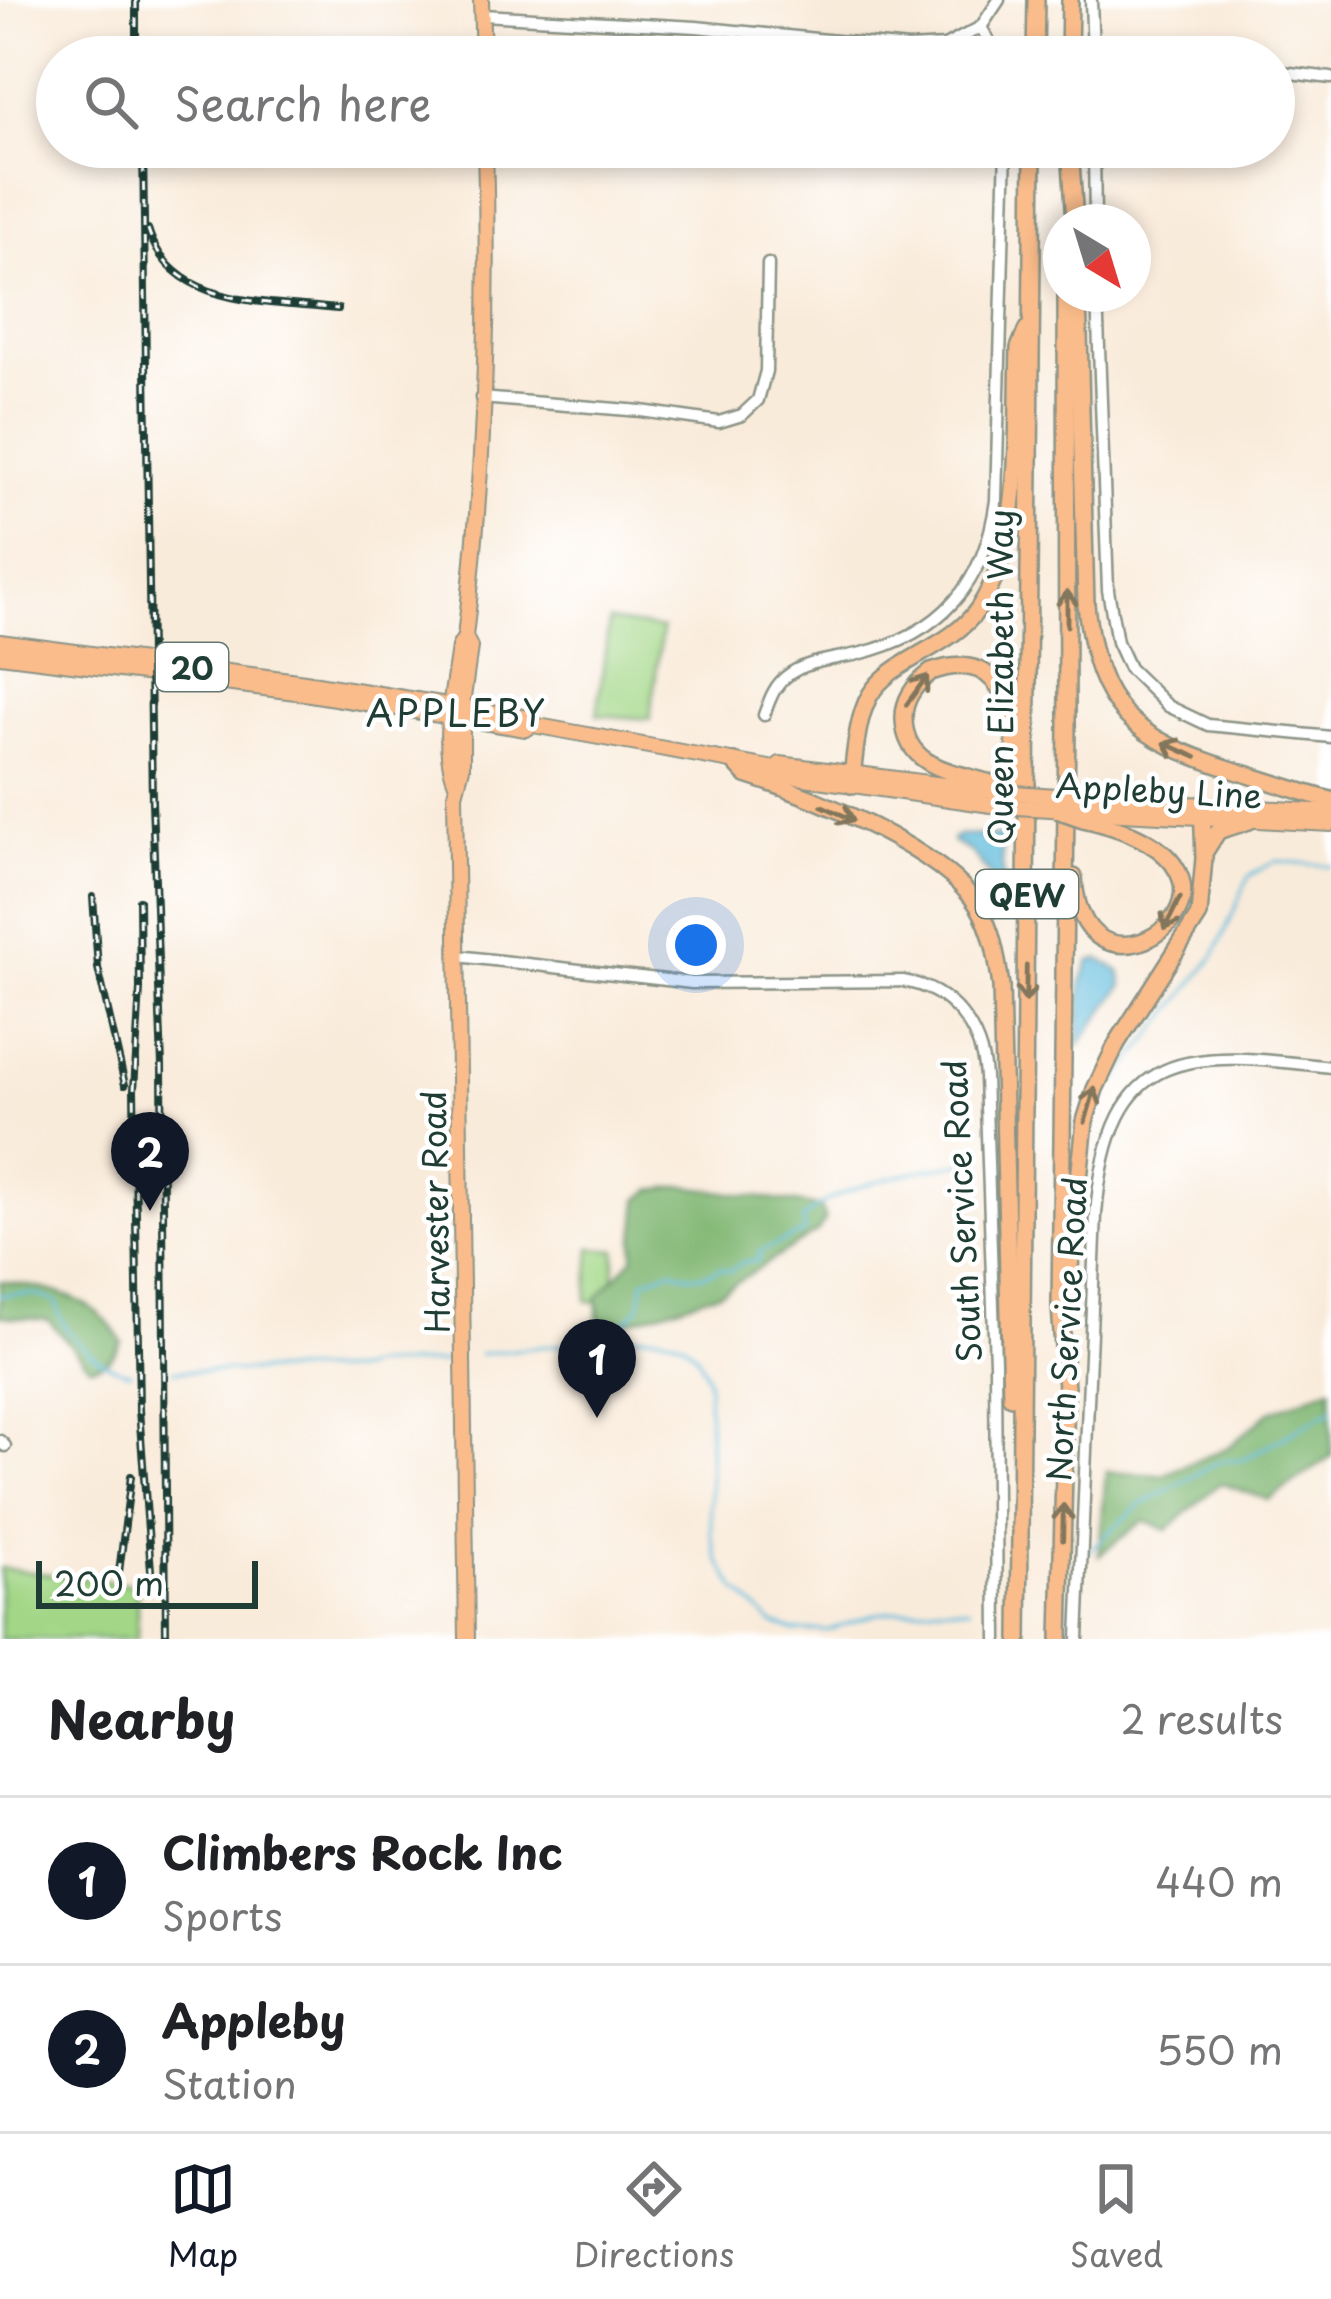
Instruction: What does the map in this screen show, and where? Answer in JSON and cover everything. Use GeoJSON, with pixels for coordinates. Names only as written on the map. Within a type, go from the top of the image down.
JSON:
{"type":"FeatureCollection","features":[{"type":"Feature","properties":{"kind":"highway"},"geometry":{"type":"LineString","coordinates":[[1035,36],[1036,0]]}},
{"type":"Feature","properties":{"kind":"highway"},"geometry":{"type":"LineString","coordinates":[[1069,36],[1070,0]]}},
{"type":"Feature","properties":{"kind":"highway","name":"Queen Elizabeth Way"},"geometry":{"type":"LineString","coordinates":[[1019,1639],[1033,168]]}},
{"type":"Feature","properties":{"kind":"highway"},"geometry":{"type":"LineString","coordinates":[[1070,168],[1071,204]]}},
{"type":"Feature","properties":{"kind":"highway","name":"Queen Elizabeth Way"},"geometry":{"type":"LineString","coordinates":[[1060,1639],[1066,1388],[1060,1306],[1066,312]]}},
{"type":"Feature","properties":{"kind":"highway"},"geometry":{"type":"LineString","coordinates":[[1078,312],[1086,604],[1090,644],[1102,680],[1127,717],[1156,739],[1186,754],[1331,800]]}},
{"type":"Feature","properties":{"kind":"highway"},"geometry":{"type":"LineString","coordinates":[[851,779],[869,696],[885,677],[966,623],[998,571],[1013,482],[1019,348],[1030,321]]}},
{"type":"Feature","properties":{"kind":"highway"},"geometry":{"type":"LineString","coordinates":[[1002,794],[940,769],[911,745],[904,719],[907,700],[931,672],[956,666],[977,669],[997,683],[1004,695],[1015,745],[1027,896]]}},
{"type":"Feature","properties":{"kind":"highway"},"geometry":{"type":"LineString","coordinates":[[1057,810],[1084,809],[1144,838],[1173,862],[1181,882],[1180,906],[1172,924],[1157,937],[1132,944],[1099,935],[1081,915],[1075,896],[1067,725]]}},
{"type":"Feature","properties":{"kind":"highway"},"geometry":{"type":"LineString","coordinates":[[734,762],[746,775],[843,815],[931,859],[958,880],[987,923],[1001,986],[1012,1444],[1020,1467]]}},
{"type":"Feature","properties":{"kind":"highway"},"geometry":{"type":"LineString","coordinates":[[1066,1388],[1066,1308],[1085,1121],[1107,1061],[1193,928],[1202,902],[1202,812]]}},
{"type":"Feature","properties":{"kind":"highway"},"geometry":{"type":"LineString","coordinates":[[1204,858],[1207,844],[1218,831],[1249,821]]}},
{"type":"Feature","properties":{"kind":"main road","name":"Harvester Road"},"geometry":{"type":"LineString","coordinates":[[456,783],[450,770],[470,647],[465,637],[488,243],[486,168]]}},
{"type":"Feature","properties":{"kind":"main road","name":"Appleby Line"},"geometry":{"type":"LineString","coordinates":[[0,642],[461,713]]}},
{"type":"Feature","properties":{"kind":"main road","name":"Appleby Line"},"geometry":{"type":"LineString","coordinates":[[0,655],[529,718],[533,725],[775,769],[780,764],[851,779],[1002,794],[1084,809],[1331,812]]}},
{"type":"Feature","properties":{"kind":"main road","name":"Harvester Road"},"geometry":{"type":"LineString","coordinates":[[461,713],[462,768],[456,783],[467,1639]]}},
{"type":"Feature","properties":{"kind":"main road","name":"Appleby Line"},"geometry":{"type":"LineString","coordinates":[[1002,794],[1057,810]]}},
{"type":"Feature","properties":{"kind":"main road","name":"Appleby Line"},"geometry":{"type":"LineString","coordinates":[[1202,812],[1249,821],[1331,824]]}},
{"type":"Feature","properties":{"kind":"street"},"geometry":{"type":"LineString","coordinates":[[964,36],[981,27],[999,0]]}},
{"type":"Feature","properties":{"kind":"street"},"geometry":{"type":"LineString","coordinates":[[1091,0],[1092,36]]}},
{"type":"Feature","properties":{"kind":"street"},"geometry":{"type":"LineString","coordinates":[[482,8],[785,36]]}},
{"type":"Feature","properties":{"kind":"street"},"geometry":{"type":"LineString","coordinates":[[981,27],[986,36]]}},
{"type":"Feature","properties":{"kind":"street"},"geometry":{"type":"LineString","coordinates":[[1295,73],[1331,77]]}},
{"type":"Feature","properties":{"kind":"street"},"geometry":{"type":"LineString","coordinates":[[764,715],[773,691],[794,671],[891,646],[936,620],[970,583],[986,550],[996,500],[1005,168]]}},
{"type":"Feature","properties":{"kind":"street"},"geometry":{"type":"LineString","coordinates":[[1094,168],[1095,204]]}},
{"type":"Feature","properties":{"kind":"street"},"geometry":{"type":"LineString","coordinates":[[481,398],[719,422],[742,416],[758,400],[766,371],[768,265]]}},
{"type":"Feature","properties":{"kind":"street"},"geometry":{"type":"LineString","coordinates":[[1098,312],[1108,590],[1117,642],[1129,668],[1168,706],[1208,725],[1331,737]]}},
{"type":"Feature","properties":{"kind":"street","name":"South Service Road"},"geometry":{"type":"LineString","coordinates":[[458,956],[692,983],[903,980],[935,991],[966,1019],[979,1042],[985,1077],[995,1340],[997,1639]]}},
{"type":"Feature","properties":{"kind":"street","name":"North Service Road"},"geometry":{"type":"LineString","coordinates":[[1078,1639],[1096,1214],[1100,1162],[1111,1129],[1141,1087],[1190,1061],[1238,1056],[1331,1067]]}},
{"type":"Feature","properties":{"kind":"green space"},"geometry":{"type":"Polygon","coordinates":[[[609,621],[662,629],[650,719],[597,715],[609,621]]]}},
{"type":"Feature","properties":{"kind":"green space"},"geometry":{"type":"Polygon","coordinates":[[[686,1186],[821,1207],[825,1220],[818,1231],[721,1292],[612,1327],[601,1325],[597,1298],[633,1258],[639,1200],[651,1190],[686,1186]]]}},
{"type":"Feature","properties":{"kind":"green space"},"geometry":{"type":"Polygon","coordinates":[[[591,1248],[616,1250],[611,1317],[597,1316],[598,1302],[587,1301],[591,1248]]]}},
{"type":"Feature","properties":{"kind":"green space"},"geometry":{"type":"Polygon","coordinates":[[[0,1281],[52,1291],[85,1304],[112,1326],[122,1342],[109,1359],[89,1366],[48,1320],[0,1316],[0,1281]]]}},
{"type":"Feature","properties":{"kind":"green space"},"geometry":{"type":"Polygon","coordinates":[[[1331,1387],[1331,1457],[1269,1500],[1220,1483],[1167,1530],[1143,1521],[1099,1555],[1106,1472],[1163,1475],[1229,1447],[1268,1413],[1331,1387]]]}},
{"type":"Feature","properties":{"kind":"green space"},"geometry":{"type":"Polygon","coordinates":[[[0,1568],[137,1585],[137,1639],[0,1639],[0,1568]]]}},
{"type":"Feature","properties":{"kind":"water"},"geometry":{"type":"Polygon","coordinates":[[[959,835],[1001,836],[1004,892],[971,852],[953,842],[959,835]]]}},
{"type":"Feature","properties":{"kind":"water"},"geometry":{"type":"Polygon","coordinates":[[[1099,959],[1120,971],[1123,985],[1078,1047],[1082,982],[1090,961],[1099,959]]]}},
{"type":"Feature","properties":{"kind":"waterway"},"geometry":{"type":"LineString","coordinates":[[1102,1098],[1214,957],[1249,876],[1276,861],[1331,866]]}},
{"type":"Feature","properties":{"kind":"waterway"},"geometry":{"type":"LineString","coordinates":[[480,1354],[608,1339],[639,1308],[644,1280],[671,1270],[702,1275],[758,1261],[759,1252],[804,1232],[803,1219],[840,1195],[887,1178],[982,1159]]}},
{"type":"Feature","properties":{"kind":"waterway"},"geometry":{"type":"LineString","coordinates":[[0,1295],[36,1295],[57,1303],[65,1326],[83,1346],[106,1363],[130,1372]]}},
{"type":"Feature","properties":{"kind":"waterway"},"geometry":{"type":"LineString","coordinates":[[613,1338],[673,1338],[695,1353],[703,1366],[708,1384],[711,1533],[717,1558],[736,1589],[772,1623],[794,1631],[829,1630],[876,1614],[939,1606],[970,1608]]}},
{"type":"Feature","properties":{"kind":"waterway"},"geometry":{"type":"LineString","coordinates":[[174,1371],[359,1371],[371,1366],[447,1362]]}},
{"type":"Feature","properties":{"kind":"waterway"},"geometry":{"type":"LineString","coordinates":[[1087,1552],[1139,1506],[1220,1461],[1243,1460],[1331,1410]]}},
{"type":"Feature","properties":{"kind":"railway"},"geometry":{"type":"LineString","coordinates":[[136,0],[136,36]]}},
{"type":"Feature","properties":{"kind":"railway"},"geometry":{"type":"LineString","coordinates":[[143,168],[152,802],[162,1066],[166,1639]]}},
{"type":"Feature","properties":{"kind":"railway"},"geometry":{"type":"LineString","coordinates":[[148,229],[160,255],[178,274],[201,287],[255,301],[338,309]]}},
{"type":"Feature","properties":{"kind":"railway"},"geometry":{"type":"LineString","coordinates":[[93,897],[98,968],[125,1085]]}},
{"type":"Feature","properties":{"kind":"railway"},"geometry":{"type":"LineString","coordinates":[[139,900],[134,1090],[139,1410],[152,1584]]}},
{"type":"Feature","properties":{"kind":"railway"},"geometry":{"type":"LineString","coordinates":[[119,1572],[131,1476]]}},
{"type":"Feature","properties":{"kind":"place","name":"Appleby"},"geometry":{"type":"Point","coordinates":[150,1211]}},
{"type":"Feature","properties":{"kind":"place","name":"Climbers Rock Inc"},"geometry":{"type":"Point","coordinates":[597,1418]}},
{"type":"Feature","properties":{"kind":"district","name":"APPLEBY"},"geometry":{"type":"Point","coordinates":[457,712]}}]}
